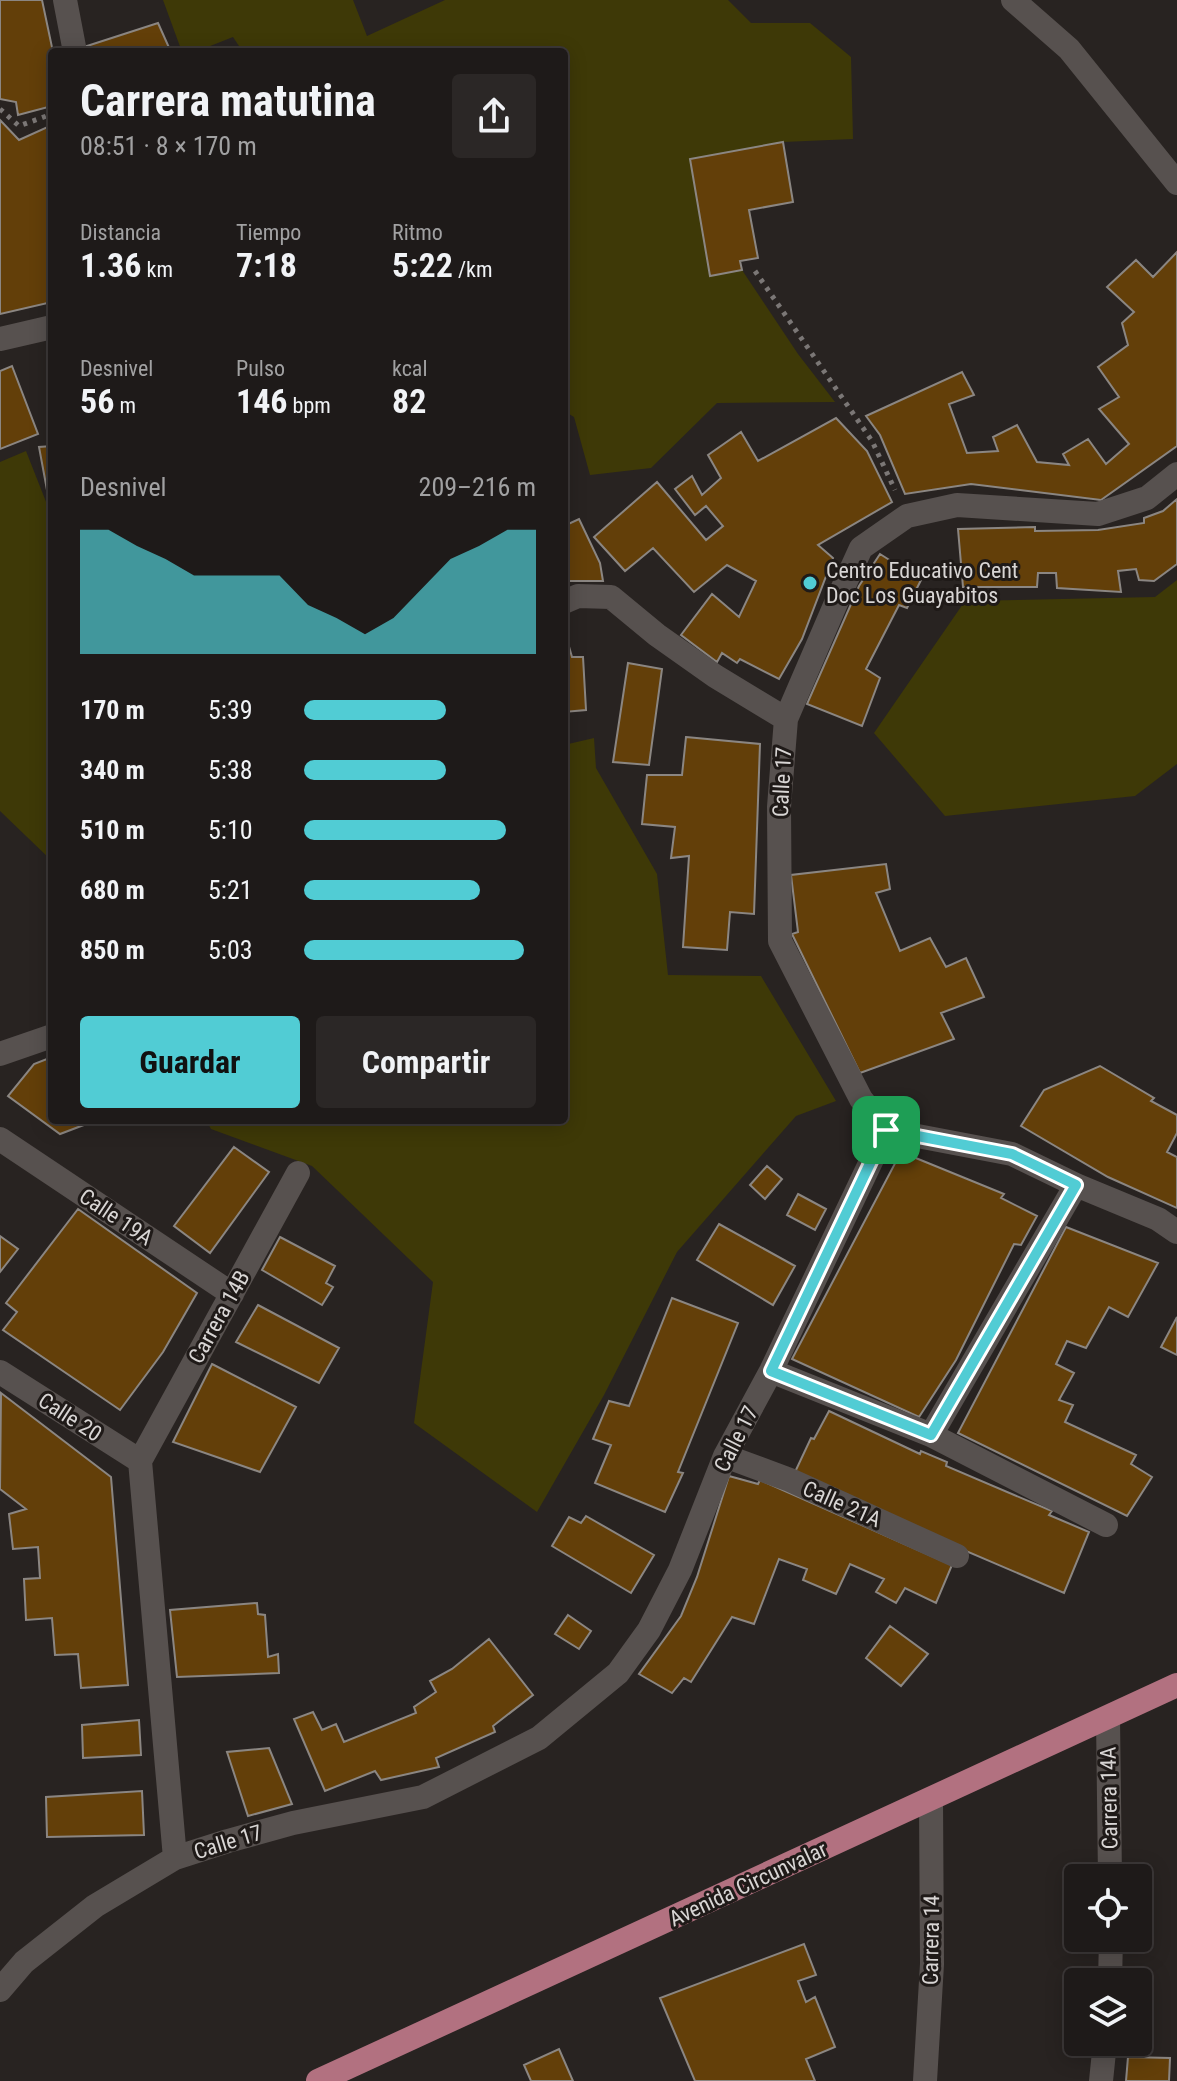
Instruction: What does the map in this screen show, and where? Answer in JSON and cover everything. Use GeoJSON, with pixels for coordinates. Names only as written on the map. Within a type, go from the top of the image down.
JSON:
{"type":"FeatureCollection","features":[{"type":"Feature","properties":{"kind":"main road","name":"Avenida Circunvalar"},"geometry":{"type":"LineString","coordinates":[[318,2081],[1177,1685]]}},
{"type":"Feature","properties":{"kind":"street"},"geometry":{"type":"LineString","coordinates":[[65,0],[74,48]]}},
{"type":"Feature","properties":{"kind":"street"},"geometry":{"type":"LineString","coordinates":[[1013,0],[1069,49],[1177,183]]}},
{"type":"Feature","properties":{"kind":"street"},"geometry":{"type":"LineString","coordinates":[[0,339],[48,328]]}},
{"type":"Feature","properties":{"kind":"street","name":"Calle 17"},"geometry":{"type":"LineString","coordinates":[[0,1990],[24,1962],[95,1906],[175,1858],[293,1823],[423,1797],[539,1738],[618,1673],[649,1630],[680,1570],[725,1456],[771,1371],[886,1130],[861,1099],[780,941],[779,807],[786,719],[861,548],[907,516],[957,505],[1098,514],[1147,498],[1177,474]]}},
{"type":"Feature","properties":{"kind":"street"},"geometry":{"type":"LineString","coordinates":[[568,600],[578,596],[611,597],[657,635],[715,676],[786,719]]}},
{"type":"Feature","properties":{"kind":"street"},"geometry":{"type":"LineString","coordinates":[[0,1054],[48,1037]]}},
{"type":"Feature","properties":{"kind":"street"},"geometry":{"type":"LineString","coordinates":[[886,1130],[1012,1154],[1158,1219],[1177,1232]]}},
{"type":"Feature","properties":{"kind":"street","name":"Calle 19A"},"geometry":{"type":"LineString","coordinates":[[0,1139],[232,1294]]}},
{"type":"Feature","properties":{"kind":"street","name":"Carrera 14B"},"geometry":{"type":"LineString","coordinates":[[140,1461],[298,1173]]}},
{"type":"Feature","properties":{"kind":"street"},"geometry":{"type":"LineString","coordinates":[[931,1435],[1076,1185]]}},
{"type":"Feature","properties":{"kind":"street"},"geometry":{"type":"LineString","coordinates":[[771,1371],[931,1435],[1106,1525]]}},
{"type":"Feature","properties":{"kind":"street","name":"Calle 20"},"geometry":{"type":"LineString","coordinates":[[0,1372],[140,1461]]}},
{"type":"Feature","properties":{"kind":"street","name":"Calle 21A"},"geometry":{"type":"LineString","coordinates":[[725,1456],[790,1480],[957,1556]]}},
{"type":"Feature","properties":{"kind":"street"},"geometry":{"type":"LineString","coordinates":[[140,1461],[175,1858]]}},
{"type":"Feature","properties":{"kind":"street","name":"Carrera 14A"},"geometry":{"type":"LineString","coordinates":[[1108,1718],[1110,1864]]}},
{"type":"Feature","properties":{"kind":"street","name":"Carrera 14"},"geometry":{"type":"LineString","coordinates":[[925,2081],[932,1964],[931,1799]]}},
{"type":"Feature","properties":{"kind":"street"},"geometry":{"type":"LineString","coordinates":[[1101,2081],[1104,2056]]}},
{"type":"Feature","properties":{"kind":"path"},"geometry":{"type":"LineString","coordinates":[[0,109],[19,126],[48,115]]}},
{"type":"Feature","properties":{"kind":"path"},"geometry":{"type":"LineString","coordinates":[[755,271],[872,441],[907,516]]}},
{"type":"Feature","properties":{"kind":"shaded area"},"geometry":{"type":"Polygon","coordinates":[[[163,0],[353,0],[367,36],[445,0],[728,0],[751,23],[810,23],[851,57],[853,139],[783,142],[690,159],[710,276],[742,270],[798,354],[835,402],[717,403],[651,468],[590,475],[574,417],[568,413],[568,48],[240,48],[233,37],[205,48],[181,48],[163,0]]]}},
{"type":"Feature","properties":{"kind":"shaded area"},"geometry":{"type":"Polygon","coordinates":[[[26,451],[48,507],[48,857],[0,811],[0,462],[26,451]]]}},
{"type":"Feature","properties":{"kind":"shaded area"},"geometry":{"type":"Polygon","coordinates":[[[1177,580],[1177,764],[1135,796],[945,816],[874,733],[965,601],[1155,597],[1177,580]]]}},
{"type":"Feature","properties":{"kind":"shaded area"},"geometry":{"type":"Polygon","coordinates":[[[594,738],[596,768],[657,874],[668,975],[761,976],[836,1101],[796,1116],[677,1252],[604,1395],[537,1512],[414,1423],[433,1282],[312,1166],[211,1129],[208,1124],[568,1124],[568,744],[594,738]]]}},
{"type":"Feature","properties":{"kind":"building"},"geometry":{"type":"Polygon","coordinates":[[[0,0],[42,0],[52,48],[48,48],[48,107],[18,115],[16,102],[0,99],[0,0]]]}},
{"type":"Feature","properties":{"kind":"building"},"geometry":{"type":"Polygon","coordinates":[[[158,23],[169,48],[87,48],[158,23]]]}},
{"type":"Feature","properties":{"kind":"building"},"geometry":{"type":"Polygon","coordinates":[[[0,120],[19,140],[48,127],[48,303],[0,314],[0,120]]]}},
{"type":"Feature","properties":{"kind":"building"},"geometry":{"type":"Polygon","coordinates":[[[783,142],[793,202],[749,210],[758,258],[740,261],[742,270],[710,276],[690,159],[783,142]]]}},
{"type":"Feature","properties":{"kind":"building"},"geometry":{"type":"Polygon","coordinates":[[[1177,252],[1177,446],[1101,500],[971,484],[905,494],[880,435],[866,416],[962,372],[974,395],[949,404],[967,453],[998,451],[993,437],[1017,425],[1037,462],[1069,465],[1063,454],[1088,439],[1106,464],[1129,444],[1099,409],[1119,397],[1098,367],[1128,345],[1122,323],[1134,312],[1107,287],[1136,260],[1153,277],[1177,252]]]}},
{"type":"Feature","properties":{"kind":"building"},"geometry":{"type":"Polygon","coordinates":[[[12,366],[38,434],[0,449],[0,371],[12,366]]]}},
{"type":"Feature","properties":{"kind":"building"},"geometry":{"type":"Polygon","coordinates":[[[836,418],[867,451],[892,502],[818,545],[833,558],[802,639],[779,679],[740,659],[737,663],[722,653],[717,662],[681,635],[712,594],[739,617],[756,581],[727,565],[694,592],[653,548],[625,571],[594,537],[657,482],[706,540],[723,526],[706,506],[695,515],[675,489],[692,476],[702,495],[721,478],[708,455],[741,432],[758,461],[836,418]]]}},
{"type":"Feature","properties":{"kind":"building"},"geometry":{"type":"Polygon","coordinates":[[[48,446],[47,490],[39,447],[48,446]]]}},
{"type":"Feature","properties":{"kind":"building"},"geometry":{"type":"Polygon","coordinates":[[[1177,499],[1177,564],[1154,581],[1139,580],[1136,569],[1118,571],[1121,592],[1057,588],[1056,573],[1038,573],[1037,587],[963,587],[958,529],[1035,527],[1035,531],[1098,530],[1144,523],[1144,518],[1163,511],[1177,499]]]}},
{"type":"Feature","properties":{"kind":"building"},"geometry":{"type":"Polygon","coordinates":[[[579,519],[600,563],[603,581],[569,581],[568,524],[579,519]]]}},
{"type":"Feature","properties":{"kind":"building"},"geometry":{"type":"Polygon","coordinates":[[[880,554],[921,580],[907,608],[899,605],[866,669],[880,678],[862,726],[807,704],[859,586],[880,554]]]}},
{"type":"Feature","properties":{"kind":"building"},"geometry":{"type":"Polygon","coordinates":[[[568,643],[572,657],[583,657],[586,710],[568,712],[568,643]]]}},
{"type":"Feature","properties":{"kind":"building"},"geometry":{"type":"Polygon","coordinates":[[[628,663],[662,669],[649,765],[613,762],[628,663]]]}},
{"type":"Feature","properties":{"kind":"building"},"geometry":{"type":"Polygon","coordinates":[[[686,737],[760,744],[754,914],[730,912],[727,950],[683,947],[689,856],[671,858],[675,827],[642,824],[647,775],[682,775],[686,737]]]}},
{"type":"Feature","properties":{"kind":"building"},"geometry":{"type":"Polygon","coordinates":[[[886,864],[890,889],[876,893],[900,951],[930,938],[946,967],[966,958],[984,997],[941,1013],[954,1039],[860,1073],[792,934],[798,932],[791,875],[886,864]]]}},
{"type":"Feature","properties":{"kind":"building"},"geometry":{"type":"Polygon","coordinates":[[[48,1059],[48,1124],[86,1124],[60,1134],[8,1096],[34,1064],[48,1059]]]}},
{"type":"Feature","properties":{"kind":"building"},"geometry":{"type":"Polygon","coordinates":[[[1100,1066],[1177,1115],[1177,1133],[1167,1152],[1177,1157],[1177,1208],[1108,1177],[1021,1126],[1044,1090],[1100,1066]]]}},
{"type":"Feature","properties":{"kind":"building"},"geometry":{"type":"Polygon","coordinates":[[[234,1147],[269,1172],[210,1253],[174,1226],[234,1147]]]}},
{"type":"Feature","properties":{"kind":"building"},"geometry":{"type":"Polygon","coordinates":[[[901,1152],[1004,1194],[1001,1198],[1037,1216],[1021,1245],[1014,1244],[956,1360],[919,1417],[792,1359],[901,1152]]]}},
{"type":"Feature","properties":{"kind":"building"},"geometry":{"type":"Polygon","coordinates":[[[767,1166],[782,1179],[765,1199],[750,1185],[767,1166]]]}},
{"type":"Feature","properties":{"kind":"building"},"geometry":{"type":"Polygon","coordinates":[[[798,1194],[826,1209],[815,1230],[787,1215],[798,1194]]]}},
{"type":"Feature","properties":{"kind":"building"},"geometry":{"type":"Polygon","coordinates":[[[78,1209],[197,1293],[163,1352],[120,1410],[3,1330],[17,1312],[6,1303],[78,1209]]]}},
{"type":"Feature","properties":{"kind":"building"},"geometry":{"type":"Polygon","coordinates":[[[719,1224],[795,1266],[773,1305],[697,1260],[719,1224]]]}},
{"type":"Feature","properties":{"kind":"building"},"geometry":{"type":"Polygon","coordinates":[[[1066,1227],[1158,1263],[1128,1317],[1109,1307],[1086,1348],[1067,1341],[1056,1364],[1074,1373],[1059,1400],[1073,1405],[1065,1422],[1136,1455],[1131,1464],[1152,1477],[1127,1516],[958,1433],[1066,1227]]]}},
{"type":"Feature","properties":{"kind":"building"},"geometry":{"type":"Polygon","coordinates":[[[0,1236],[18,1249],[0,1272],[0,1236]]]}},
{"type":"Feature","properties":{"kind":"building"},"geometry":{"type":"Polygon","coordinates":[[[280,1237],[335,1266],[326,1283],[333,1287],[322,1305],[262,1270],[280,1237]]]}},
{"type":"Feature","properties":{"kind":"building"},"geometry":{"type":"Polygon","coordinates":[[[672,1298],[738,1323],[678,1472],[683,1473],[665,1512],[595,1483],[611,1445],[593,1439],[609,1401],[629,1406],[672,1298]]]}},
{"type":"Feature","properties":{"kind":"building"},"geometry":{"type":"Polygon","coordinates":[[[258,1305],[339,1348],[319,1383],[236,1342],[258,1305]]]}},
{"type":"Feature","properties":{"kind":"building"},"geometry":{"type":"Polygon","coordinates":[[[1177,1317],[1177,1355],[1161,1347],[1177,1317]]]}},
{"type":"Feature","properties":{"kind":"building"},"geometry":{"type":"Polygon","coordinates":[[[212,1364],[296,1407],[260,1472],[173,1442],[212,1364]]]}},
{"type":"Feature","properties":{"kind":"building"},"geometry":{"type":"Polygon","coordinates":[[[1,1393],[111,1477],[128,1685],[81,1688],[78,1654],[55,1655],[52,1618],[26,1620],[24,1579],[40,1578],[38,1547],[13,1549],[9,1514],[26,1509],[0,1489],[1,1393]]]}},
{"type":"Feature","properties":{"kind":"building"},"geometry":{"type":"Polygon","coordinates":[[[829,1411],[920,1454],[921,1451],[947,1462],[946,1466],[1052,1511],[1049,1515],[1089,1532],[1064,1593],[917,1530],[795,1472],[811,1438],[814,1439],[829,1411]]]}},
{"type":"Feature","properties":{"kind":"building"},"geometry":{"type":"Polygon","coordinates":[[[729,1476],[758,1484],[760,1480],[952,1565],[936,1603],[905,1588],[896,1603],[876,1592],[884,1579],[850,1564],[836,1594],[803,1580],[807,1569],[779,1559],[754,1624],[732,1617],[691,1682],[684,1678],[672,1693],[639,1674],[681,1616],[697,1577],[729,1476]]]}},
{"type":"Feature","properties":{"kind":"building"},"geometry":{"type":"Polygon","coordinates":[[[586,1516],[654,1555],[631,1593],[552,1546],[569,1517],[581,1523],[586,1516]]]}},
{"type":"Feature","properties":{"kind":"building"},"geometry":{"type":"Polygon","coordinates":[[[257,1603],[258,1614],[265,1615],[268,1657],[278,1654],[279,1673],[177,1677],[170,1610],[257,1603]]]}},
{"type":"Feature","properties":{"kind":"building"},"geometry":{"type":"Polygon","coordinates":[[[568,1615],[591,1631],[579,1649],[555,1634],[568,1615]]]}},
{"type":"Feature","properties":{"kind":"building"},"geometry":{"type":"Polygon","coordinates":[[[890,1626],[928,1654],[901,1686],[866,1658],[890,1626]]]}},
{"type":"Feature","properties":{"kind":"building"},"geometry":{"type":"Polygon","coordinates":[[[489,1639],[533,1695],[493,1726],[495,1732],[436,1758],[439,1767],[381,1780],[375,1771],[325,1791],[294,1719],[313,1712],[322,1730],[336,1724],[344,1742],[416,1713],[414,1707],[436,1692],[430,1681],[452,1669],[489,1639]]]}},
{"type":"Feature","properties":{"kind":"building"},"geometry":{"type":"Polygon","coordinates":[[[139,1720],[141,1755],[83,1758],[82,1725],[139,1720]]]}},
{"type":"Feature","properties":{"kind":"building"},"geometry":{"type":"Polygon","coordinates":[[[269,1748],[292,1804],[248,1816],[227,1752],[269,1748]]]}},
{"type":"Feature","properties":{"kind":"building"},"geometry":{"type":"Polygon","coordinates":[[[142,1791],[144,1835],[47,1837],[46,1797],[142,1791]]]}},
{"type":"Feature","properties":{"kind":"building"},"geometry":{"type":"Polygon","coordinates":[[[804,1944],[816,1975],[798,1981],[806,2002],[815,1997],[835,2047],[806,2059],[815,2081],[695,2081],[660,1998],[804,1944]]]}},
{"type":"Feature","properties":{"kind":"building"},"geometry":{"type":"Polygon","coordinates":[[[559,2049],[573,2081],[531,2081],[524,2065],[559,2049]]]}},
{"type":"Feature","properties":{"kind":"building"},"geometry":{"type":"Polygon","coordinates":[[[1128,2057],[1170,2058],[1169,2081],[1126,2081],[1128,2057]]]}},
{"type":"Feature","properties":{"kind":"place","name":"Centro Educativo Cent Doc Los Guayabitos"},"geometry":{"type":"Point","coordinates":[810,583]}},
{"type":"Feature","properties":{"kind":"route"},"geometry":{"type":"LineString","coordinates":[[886,1130],[1012,1154],[1076,1185],[931,1435],[771,1371],[886,1130]]}}]}
